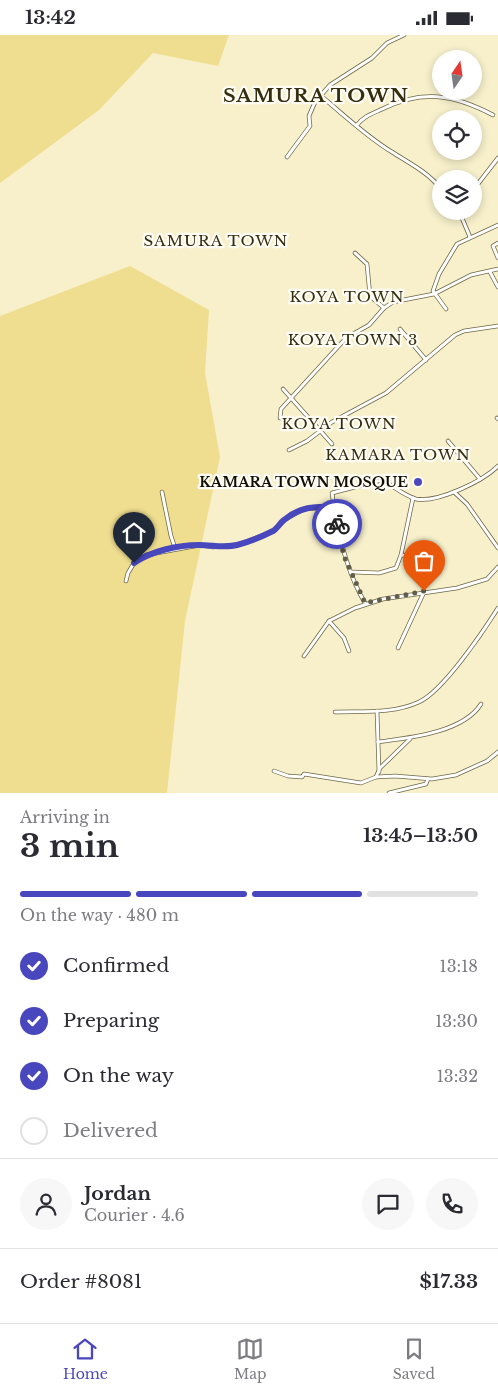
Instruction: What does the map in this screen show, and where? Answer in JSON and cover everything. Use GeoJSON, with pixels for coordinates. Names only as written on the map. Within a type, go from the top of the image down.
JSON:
{"type":"FeatureCollection","features":[{"type":"Feature","properties":{"kind":"street"},"geometry":{"type":"LineString","coordinates":[[287,157],[310,126],[309,116],[315,103],[330,85],[372,58],[388,43],[404,35]]}},
{"type":"Feature","properties":{"kind":"street"},"geometry":{"type":"LineString","coordinates":[[322,96],[391,152],[409,161],[432,179]]}},
{"type":"Feature","properties":{"kind":"street"},"geometry":{"type":"LineString","coordinates":[[357,125],[366,117],[388,106],[424,96],[467,101],[493,115]]}},
{"type":"Feature","properties":{"kind":"street"},"geometry":{"type":"LineString","coordinates":[[482,179],[498,158]]}},
{"type":"Feature","properties":{"kind":"street"},"geometry":{"type":"LineString","coordinates":[[463,220],[470,237]]}},
{"type":"Feature","properties":{"kind":"street"},"geometry":{"type":"LineString","coordinates":[[434,294],[439,274],[458,243],[498,225]]}},
{"type":"Feature","properties":{"kind":"street"},"geometry":{"type":"LineString","coordinates":[[498,243],[493,246],[498,257]]}},
{"type":"Feature","properties":{"kind":"street"},"geometry":{"type":"LineString","coordinates":[[355,253],[366,263],[370,296],[384,308]]}},
{"type":"Feature","properties":{"kind":"street"},"geometry":{"type":"LineString","coordinates":[[280,418],[281,409],[346,337],[369,325],[384,308],[393,302],[434,294],[471,275],[498,269]]}},
{"type":"Feature","properties":{"kind":"street"},"geometry":{"type":"LineString","coordinates":[[490,272],[498,287]]}},
{"type":"Feature","properties":{"kind":"street"},"geometry":{"type":"LineString","coordinates":[[434,294],[446,309]]}},
{"type":"Feature","properties":{"kind":"street"},"geometry":{"type":"LineString","coordinates":[[289,450],[386,393],[455,335],[464,331],[498,327]]}},
{"type":"Feature","properties":{"kind":"street"},"geometry":{"type":"LineString","coordinates":[[400,329],[426,360]]}},
{"type":"Feature","properties":{"kind":"street"},"geometry":{"type":"LineString","coordinates":[[283,389],[332,444]]}},
{"type":"Feature","properties":{"kind":"street"},"geometry":{"type":"LineString","coordinates":[[448,441],[480,479]]}},
{"type":"Feature","properties":{"kind":"street"},"geometry":{"type":"LineString","coordinates":[[365,603],[344,556],[332,493],[382,480],[413,498],[422,500],[454,492],[480,479],[498,466]]}},
{"type":"Feature","properties":{"kind":"street"},"geometry":{"type":"LineString","coordinates":[[162,492],[170,537],[175,548]]}},
{"type":"Feature","properties":{"kind":"street"},"geometry":{"type":"LineString","coordinates":[[454,492],[467,504],[498,547]]}},
{"type":"Feature","properties":{"kind":"street"},"geometry":{"type":"LineString","coordinates":[[352,572],[379,573],[396,568],[401,555],[413,498]]}},
{"type":"Feature","properties":{"kind":"street"},"geometry":{"type":"LineString","coordinates":[[126,581],[134,563],[146,555],[175,548],[200,545],[213,547],[237,545],[274,531],[284,520],[304,509],[334,507]]}},
{"type":"Feature","properties":{"kind":"street"},"geometry":{"type":"LineString","coordinates":[[401,555],[438,559]]}},
{"type":"Feature","properties":{"kind":"street"},"geometry":{"type":"LineString","coordinates":[[304,656],[329,621],[365,603],[424,591],[457,588],[487,579],[498,567]]}},
{"type":"Feature","properties":{"kind":"street"},"geometry":{"type":"LineString","coordinates":[[398,648],[424,591]]}},
{"type":"Feature","properties":{"kind":"street"},"geometry":{"type":"LineString","coordinates":[[335,712],[377,711],[405,707],[420,702],[433,693],[486,627],[498,608]]}},
{"type":"Feature","properties":{"kind":"street"},"geometry":{"type":"LineString","coordinates":[[329,621],[344,638],[349,651]]}},
{"type":"Feature","properties":{"kind":"street"},"geometry":{"type":"LineString","coordinates":[[378,742],[411,738],[454,725],[477,710],[481,705]]}},
{"type":"Feature","properties":{"kind":"street"},"geometry":{"type":"LineString","coordinates":[[377,711],[379,772]]}},
{"type":"Feature","properties":{"kind":"street"},"geometry":{"type":"LineString","coordinates":[[376,777],[411,738]]}},
{"type":"Feature","properties":{"kind":"street"},"geometry":{"type":"LineString","coordinates":[[274,771],[288,776],[302,777],[304,774],[361,783],[376,777],[395,776],[428,779],[456,775],[487,761],[498,752]]}},
{"type":"Feature","properties":{"kind":"street"},"geometry":{"type":"LineString","coordinates":[[389,793],[416,788],[426,784],[428,779]]}},
{"type":"Feature","properties":{"kind":"shaded area"},"geometry":{"type":"Polygon","coordinates":[[[0,35],[229,35],[218,66],[153,53],[99,110],[0,183],[0,35]]]}},
{"type":"Feature","properties":{"kind":"shaded area"},"geometry":{"type":"Polygon","coordinates":[[[130,266],[209,310],[205,373],[220,457],[185,621],[167,793],[0,793],[0,316],[130,266]]]}},
{"type":"Feature","properties":{"kind":"way so far"},"geometry":{"type":"LineString","coordinates":[[337,524],[344,556],[365,603],[424,591]]}},
{"type":"Feature","properties":{"kind":"place","name":"KAMARA TOWN MOSQUE"},"geometry":{"type":"Point","coordinates":[418,482]}},
{"type":"Feature","properties":{"kind":"district","name":"SAMURA TOWN"},"geometry":{"type":"Point","coordinates":[316,95]}},
{"type":"Feature","properties":{"kind":"district","name":"SAMURA TOWN"},"geometry":{"type":"Point","coordinates":[216,240]}},
{"type":"Feature","properties":{"kind":"district","name":"KOYA TOWN"},"geometry":{"type":"Point","coordinates":[347,296]}},
{"type":"Feature","properties":{"kind":"district","name":"KOYA TOWN 3"},"geometry":{"type":"Point","coordinates":[353,339]}},
{"type":"Feature","properties":{"kind":"district","name":"KOYA TOWN"},"geometry":{"type":"Point","coordinates":[339,423]}},
{"type":"Feature","properties":{"kind":"district","name":"KAMARA TOWN"},"geometry":{"type":"Point","coordinates":[398,454]}},
{"type":"Feature","properties":{"kind":"route"},"geometry":{"type":"LineString","coordinates":[[134,563],[146,555],[175,548],[200,545],[213,547],[237,545],[267,532],[274,531],[284,520],[304,509],[314,506],[334,507],[337,524]]}}]}
